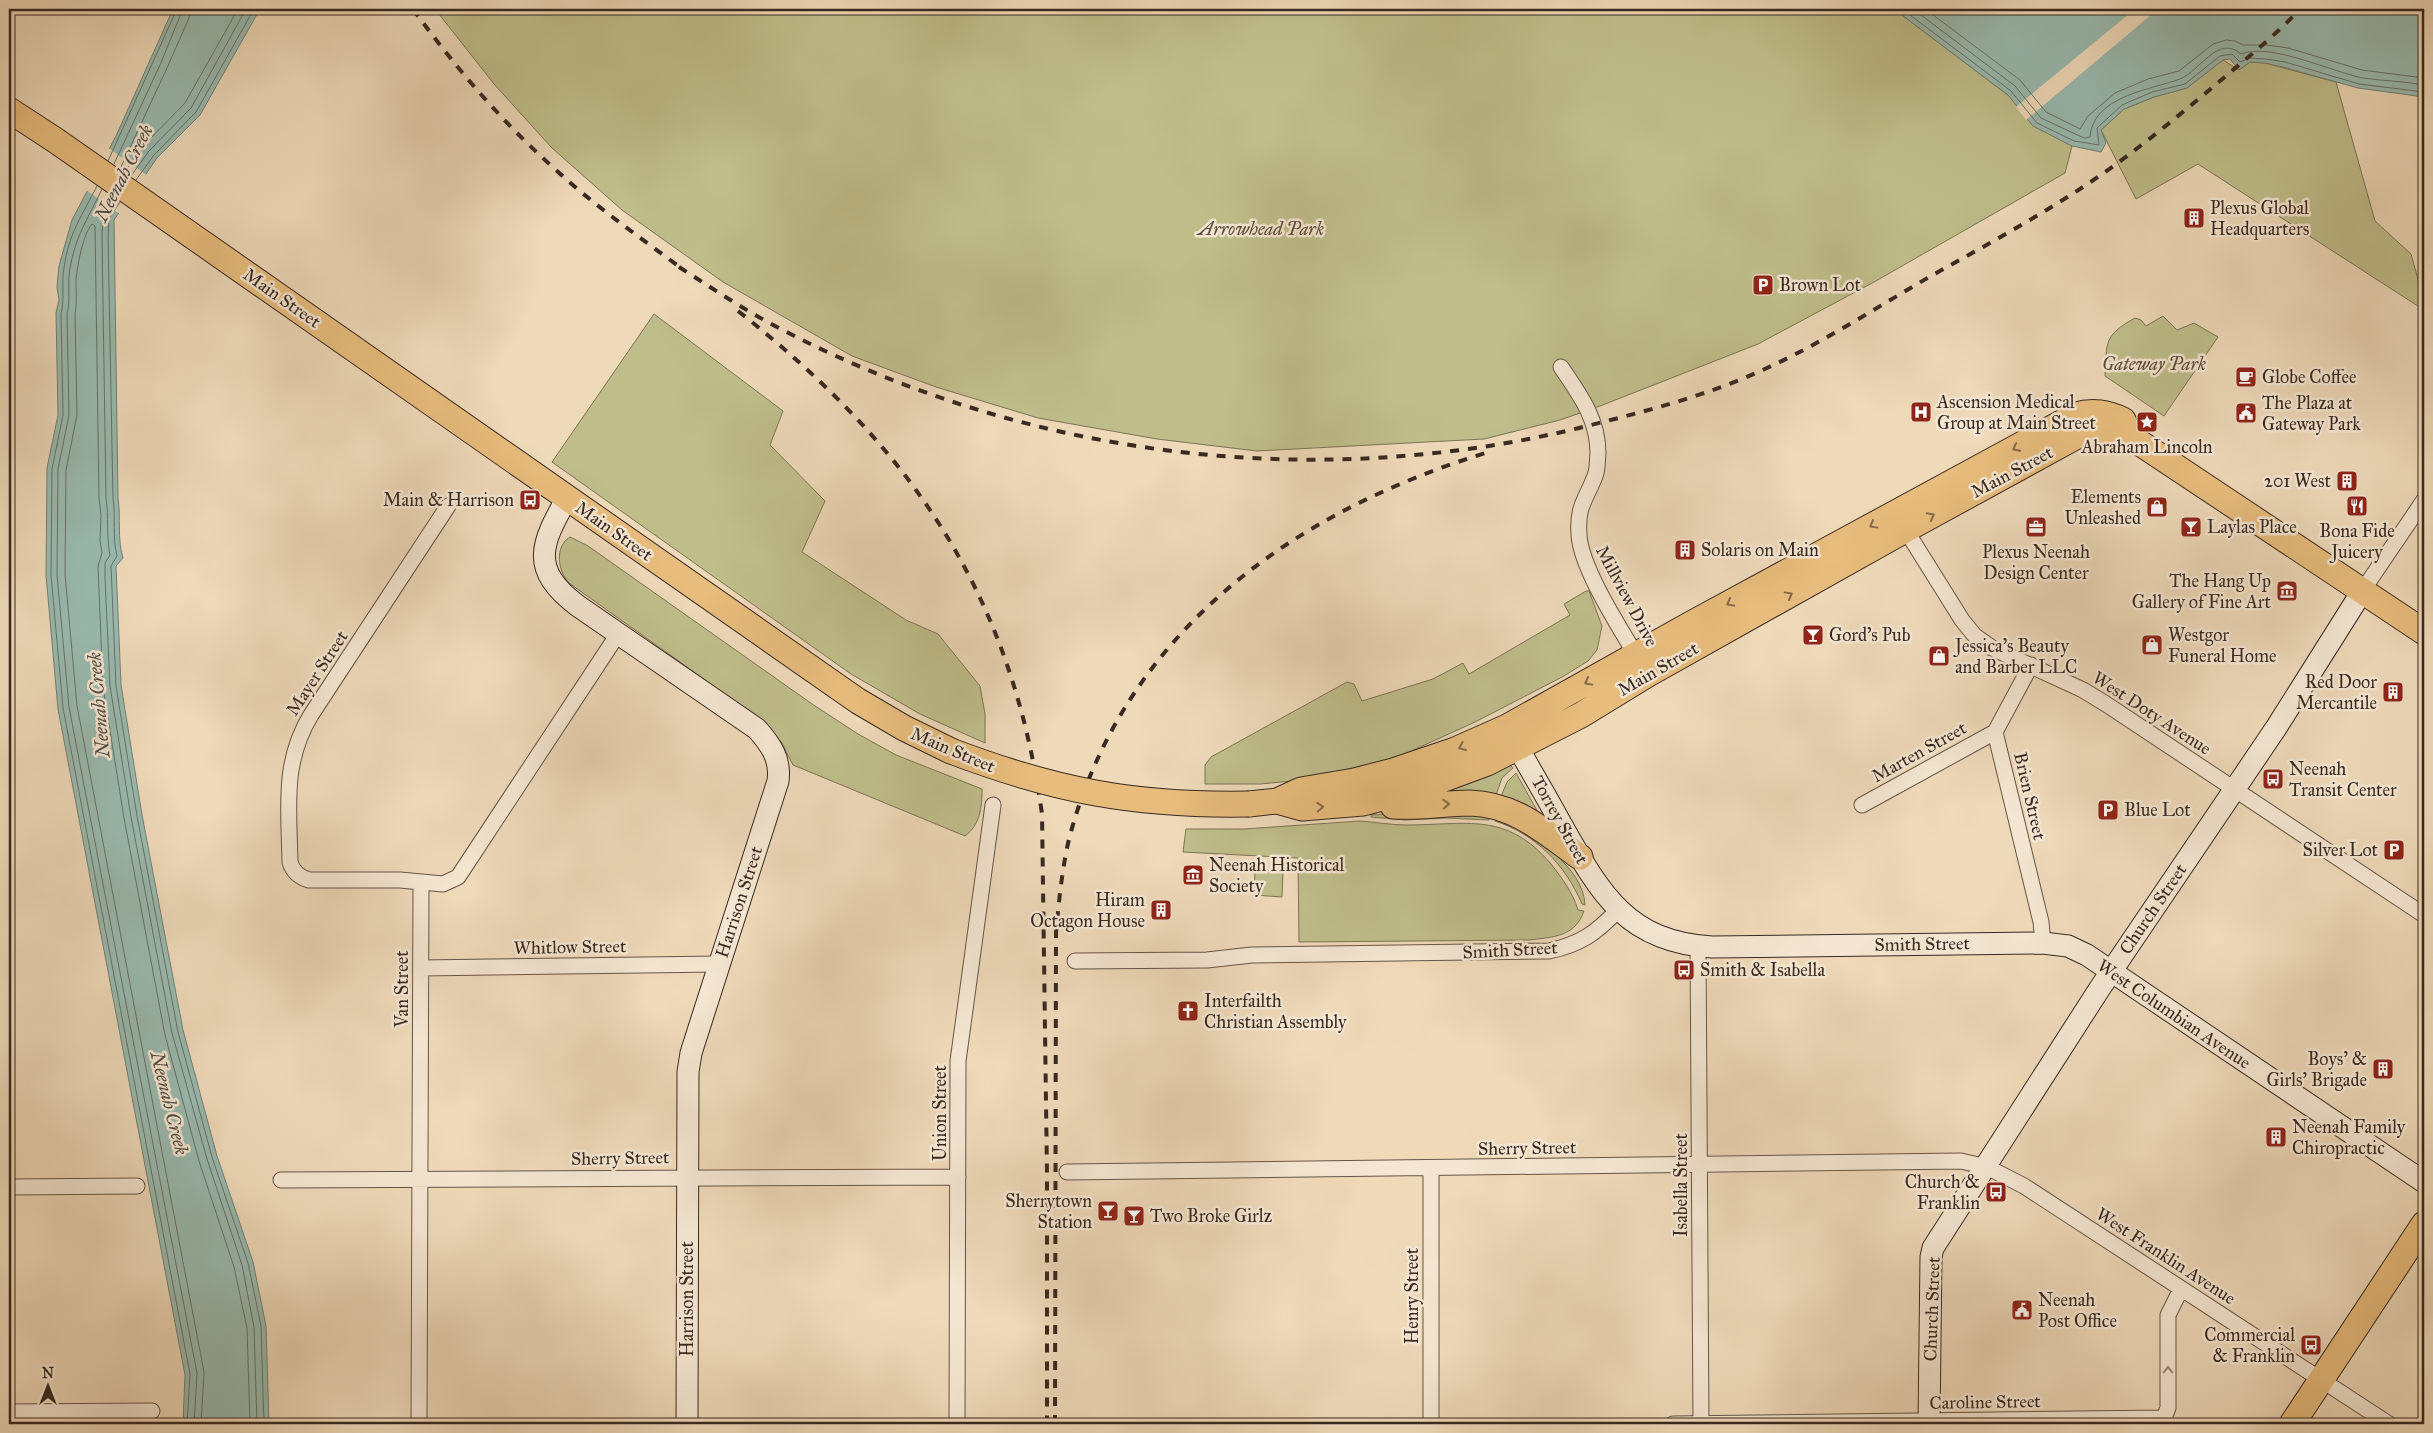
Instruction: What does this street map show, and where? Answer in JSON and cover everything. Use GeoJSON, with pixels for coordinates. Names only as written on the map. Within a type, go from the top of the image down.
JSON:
{"type":"FeatureCollection","features":[{"type":"Feature","properties":{"kind":"main road","name":"Main Street"},"geometry":{"type":"LineString","coordinates":[[9,110],[138,197],[858,701],[904,728],[951,751],[1026,778],[1103,796],[1159,803],[1249,804],[1277,801],[1301,790],[1354,781],[1393,771],[1455,750],[1513,738]]}},
{"type":"Feature","properties":{"kind":"main road","name":"Main Street"},"geometry":{"type":"LineString","coordinates":[[1277,801],[1302,808],[1363,803],[1389,798],[1448,779],[1513,738],[1901,521],[2076,415],[2094,412],[2115,416],[2123,420],[2131,437],[2363,590]]}},
{"type":"Feature","properties":{"kind":"main road"},"geometry":{"type":"LineString","coordinates":[[2363,590],[2424,632]]}},
{"type":"Feature","properties":{"kind":"main road"},"geometry":{"type":"LineString","coordinates":[[1363,803],[1396,807],[1472,803],[1495,806],[1525,817],[1580,857]]}},
{"type":"Feature","properties":{"kind":"main road"},"geometry":{"type":"LineString","coordinates":[[2292,1424],[2424,1224]]}},
{"type":"Feature","properties":{"kind":"street","name":"Millview Drive"},"geometry":{"type":"LineString","coordinates":[[1561,367],[1591,415],[1598,447],[1595,476],[1582,501],[1579,514],[1578,535],[1582,556],[1642,665]]}},
{"type":"Feature","properties":{"kind":"street","name":"Harrison Street"},"geometry":{"type":"LineString","coordinates":[[567,498],[550,527],[544,544],[544,562],[547,574],[562,594],[757,730],[769,743],[777,757],[779,770],[778,781],[691,1053],[688,1072],[687,1424]]}},
{"type":"Feature","properties":{"kind":"street","name":"Church Street"},"geometry":{"type":"LineString","coordinates":[[1929,1423],[1931,1257],[1933,1248],[1987,1167],[2007,1132],[2110,972],[2234,789],[2363,590],[2424,500]]}},
{"type":"Feature","properties":{"kind":"street","name":"Mayer Street"},"geometry":{"type":"LineString","coordinates":[[422,884],[400,880],[303,878],[297,874],[290,862],[288,790],[291,763],[299,738],[311,715],[448,506]]}},
{"type":"Feature","properties":{"kind":"street","name":"West Doty Avenue"},"geometry":{"type":"LineString","coordinates":[[1901,521],[1962,620],[1975,636],[1992,648],[2090,694],[2424,915]]}},
{"type":"Feature","properties":{"kind":"street"},"geometry":{"type":"LineString","coordinates":[[422,884],[443,884],[458,877],[618,634]]}},
{"type":"Feature","properties":{"kind":"street"},"geometry":{"type":"LineString","coordinates":[[1995,732],[2031,665]]}},
{"type":"Feature","properties":{"kind":"street","name":"Marten Street"},"geometry":{"type":"LineString","coordinates":[[1862,805],[1995,732]]}},
{"type":"Feature","properties":{"kind":"street","name":"Brien Street"},"geometry":{"type":"LineString","coordinates":[[1995,732],[2041,922],[2042,943]]}},
{"type":"Feature","properties":{"kind":"street","name":"Torrey Street"},"geometry":{"type":"LineString","coordinates":[[1513,738],[1595,882],[1618,910]]}},
{"type":"Feature","properties":{"kind":"street","name":"Union Street"},"geometry":{"type":"LineString","coordinates":[[957,1424],[958,1061],[993,805]]}},
{"type":"Feature","properties":{"kind":"street","name":"Van Street"},"geometry":{"type":"LineString","coordinates":[[419,1424],[422,884]]}},
{"type":"Feature","properties":{"kind":"street","name":"Smith Street"},"geometry":{"type":"LineString","coordinates":[[1075,961],[1207,960],[1252,955],[1549,951],[1566,947],[1593,934],[1618,910],[1652,933],[1671,941],[1698,946],[2042,943]]}},
{"type":"Feature","properties":{"kind":"street","name":"West Columbian Avenue"},"geometry":{"type":"LineString","coordinates":[[2042,943],[2076,950],[2424,1182]]}},
{"type":"Feature","properties":{"kind":"street","name":"Isabella Street"},"geometry":{"type":"LineString","coordinates":[[1698,946],[1701,1424]]}},
{"type":"Feature","properties":{"kind":"street","name":"Whitlow Street"},"geometry":{"type":"LineString","coordinates":[[422,968],[719,964]]}},
{"type":"Feature","properties":{"kind":"street","name":"Sherry Street"},"geometry":{"type":"LineString","coordinates":[[1067,1172],[1961,1161],[1987,1167]]}},
{"type":"Feature","properties":{"kind":"street","name":"West Franklin Avenue"},"geometry":{"type":"LineString","coordinates":[[1987,1167],[2024,1186],[2389,1424]]}},
{"type":"Feature","properties":{"kind":"street","name":"Henry Street"},"geometry":{"type":"LineString","coordinates":[[1431,1168],[1431,1424]]}},
{"type":"Feature","properties":{"kind":"street","name":"Sherry Street"},"geometry":{"type":"LineString","coordinates":[[281,1180],[687,1176],[958,1177]]}},
{"type":"Feature","properties":{"kind":"street"},"geometry":{"type":"LineString","coordinates":[[9,1187],[137,1186]]}},
{"type":"Feature","properties":{"kind":"street","name":"Caroline Street"},"geometry":{"type":"LineString","coordinates":[[1673,1424],[1929,1423],[2164,1418],[2168,1408],[2168,1316],[2181,1289]]}},
{"type":"Feature","properties":{"kind":"street"},"geometry":{"type":"LineString","coordinates":[[9,1412],[152,1411]]}},
{"type":"Feature","properties":{"kind":"green space","name":"Arrowhead Park"},"geometry":{"type":"Polygon","coordinates":[[[435,9],[1894,9],[2009,96],[2118,9],[2034,126],[2072,146],[2065,173],[1874,282],[1758,344],[1560,420],[1484,439],[1257,451],[1157,439],[1038,418],[936,387],[852,356],[723,282],[622,210],[552,148],[494,84],[435,9]]]}},
{"type":"Feature","properties":{"kind":"green space"},"geometry":{"type":"Polygon","coordinates":[[[2223,60],[2239,70],[2250,62],[2265,63],[2336,82],[2375,221],[2411,254],[2424,301],[2424,310],[2198,164],[2136,199],[2101,130],[2124,109],[2154,97],[2187,88],[2223,60]]]}},
{"type":"Feature","properties":{"kind":"green space"},"geometry":{"type":"Polygon","coordinates":[[[654,314],[783,411],[770,445],[825,501],[802,552],[906,620],[938,634],[980,686],[985,714],[985,743],[920,714],[851,674],[552,462],[654,314]]]}},
{"type":"Feature","properties":{"kind":"green space","name":"Gateway Park"},"geometry":{"type":"Polygon","coordinates":[[[2163,316],[2177,330],[2194,323],[2218,337],[2164,416],[2105,376],[2107,347],[2112,335],[2135,318],[2141,320],[2146,326],[2163,316]]]}},
{"type":"Feature","properties":{"kind":"green space"},"geometry":{"type":"Polygon","coordinates":[[[570,537],[588,546],[815,706],[858,734],[896,755],[982,789],[981,809],[974,827],[965,836],[793,765],[782,743],[760,719],[569,583],[562,572],[559,559],[565,541],[570,537]]]}},
{"type":"Feature","properties":{"kind":"green space"},"geometry":{"type":"Polygon","coordinates":[[[1589,591],[1602,626],[1597,650],[1588,661],[1564,676],[1475,722],[1385,763],[1303,780],[1260,784],[1205,784],[1205,765],[1211,757],[1347,682],[1354,684],[1362,701],[1433,679],[1463,663],[1469,674],[1570,615],[1564,604],[1589,591]]]}},
{"type":"Feature","properties":{"kind":"green space"},"geometry":{"type":"Polygon","coordinates":[[[1510,765],[1513,768],[1502,778],[1495,798],[1443,793],[1510,765]]]}},
{"type":"Feature","properties":{"kind":"green space"},"geometry":{"type":"Polygon","coordinates":[[[1516,773],[1539,814],[1500,799],[1507,782],[1516,773]]]}},
{"type":"Feature","properties":{"kind":"green space"},"geometry":{"type":"Polygon","coordinates":[[[1465,811],[1490,813],[1489,820],[1447,818],[1405,820],[1371,817],[1371,815],[1465,811]]]}},
{"type":"Feature","properties":{"kind":"green space"},"geometry":{"type":"Polygon","coordinates":[[[1496,815],[1504,817],[1529,834],[1566,865],[1576,877],[1585,905],[1582,904],[1567,876],[1547,852],[1523,834],[1495,821],[1496,815]]]}},
{"type":"Feature","properties":{"kind":"green space"},"geometry":{"type":"Polygon","coordinates":[[[1360,821],[1395,825],[1467,823],[1501,828],[1518,836],[1534,847],[1551,864],[1563,880],[1578,910],[1584,911],[1580,920],[1569,931],[1555,936],[1529,940],[1299,942],[1298,858],[1183,852],[1186,829],[1244,829],[1360,821]]]}},
{"type":"Feature","properties":{"kind":"green space"},"geometry":{"type":"Polygon","coordinates":[[[1255,870],[1283,871],[1282,897],[1254,895],[1255,870]]]}},
{"type":"Feature","properties":{"kind":"water","name":"Neenah Creek"},"geometry":{"type":"Polygon","coordinates":[[[173,9],[260,9],[200,115],[157,158],[114,220],[118,498],[120,543],[123,558],[116,566],[121,685],[142,815],[183,1030],[217,1156],[253,1262],[266,1326],[269,1424],[183,1424],[185,1375],[58,709],[46,575],[47,468],[58,415],[56,313],[59,300],[57,287],[59,266],[72,220],[116,136],[173,9]]]}},
{"type":"Feature","properties":{"kind":"water"},"geometry":{"type":"Polygon","coordinates":[[[1894,9],[2424,9],[2424,97],[2358,88],[2265,63],[2250,62],[2239,70],[2230,59],[2223,60],[2187,88],[2154,97],[2124,109],[2101,130],[2106,143],[2101,152],[2072,146],[2033,126],[2008,95],[1894,9]]]}},
{"type":"Feature","properties":{"kind":"pier"},"geometry":{"type":"Polygon","coordinates":[[[2135,9],[2158,9],[2026,120],[2016,107],[2135,9]]]}},
{"type":"Feature","properties":{"kind":"pier"},"geometry":{"type":"Polygon","coordinates":[[[107,147],[148,176],[121,215],[86,190],[107,147]]]}},
{"type":"Feature","properties":{"kind":"railway"},"geometry":{"type":"LineString","coordinates":[[413,9],[445,52],[480,93],[536,152],[587,197],[685,271]]}},
{"type":"Feature","properties":{"kind":"railway"},"geometry":{"type":"LineString","coordinates":[[679,267],[766,321],[873,372],[970,407],[1069,433],[1170,451],[1272,459],[1375,458],[1477,448],[1579,428],[1675,403],[1744,378],[1809,347],[2029,221],[2121,161],[2204,95],[2271,37],[2300,9]]}},
{"type":"Feature","properties":{"kind":"railway"},"geometry":{"type":"LineString","coordinates":[[738,311],[800,363],[855,416],[902,472],[944,531],[978,594],[1006,661],[1027,735],[1042,814],[1047,1175],[1047,1424]]}},
{"type":"Feature","properties":{"kind":"railway"},"geometry":{"type":"LineString","coordinates":[[1055,1424],[1056,932],[1069,839],[1095,766],[1130,700],[1174,642],[1226,590],[1284,546],[1348,508],[1417,477],[1489,452]]}},
{"type":"Feature","properties":{"kind":"place","name":"Plexus Global Headquarters"},"geometry":{"type":"Point","coordinates":[2194,218]}},
{"type":"Feature","properties":{"kind":"place","name":"Brown Lot"},"geometry":{"type":"Point","coordinates":[1763,285]}},
{"type":"Feature","properties":{"kind":"place","name":"Globe Coffee"},"geometry":{"type":"Point","coordinates":[2246,377]}},
{"type":"Feature","properties":{"kind":"place","name":"Ascension Medical Group at Main Street"},"geometry":{"type":"Point","coordinates":[1921,412]}},
{"type":"Feature","properties":{"kind":"place","name":"The Plaza at Gateway Park"},"geometry":{"type":"Point","coordinates":[2246,413]}},
{"type":"Feature","properties":{"kind":"place","name":"Abraham Lincoln"},"geometry":{"type":"Point","coordinates":[2147,422]}},
{"type":"Feature","properties":{"kind":"place","name":"201 West"},"geometry":{"type":"Point","coordinates":[2347,481]}},
{"type":"Feature","properties":{"kind":"place","name":"Main & Harrison"},"geometry":{"type":"Point","coordinates":[530,500]}},
{"type":"Feature","properties":{"kind":"place","name":"Bona Fide Juicery"},"geometry":{"type":"Point","coordinates":[2357,506]}},
{"type":"Feature","properties":{"kind":"place","name":"Elements Unleashed"},"geometry":{"type":"Point","coordinates":[2157,507]}},
{"type":"Feature","properties":{"kind":"place","name":"Plexus Neenah Design Center"},"geometry":{"type":"Point","coordinates":[2036,527]}},
{"type":"Feature","properties":{"kind":"place","name":"Laylas Place"},"geometry":{"type":"Point","coordinates":[2191,527]}},
{"type":"Feature","properties":{"kind":"place","name":"Solaris on Main"},"geometry":{"type":"Point","coordinates":[1685,550]}},
{"type":"Feature","properties":{"kind":"place","name":"The Hang Up Gallery of Fine Art"},"geometry":{"type":"Point","coordinates":[2287,591]}},
{"type":"Feature","properties":{"kind":"place","name":"Gord's Pub"},"geometry":{"type":"Point","coordinates":[1813,635]}},
{"type":"Feature","properties":{"kind":"place","name":"Westgor Funeral Home"},"geometry":{"type":"Point","coordinates":[2152,645]}},
{"type":"Feature","properties":{"kind":"place","name":"Jessica's Beauty and Barber LLC"},"geometry":{"type":"Point","coordinates":[1939,656]}},
{"type":"Feature","properties":{"kind":"place","name":"Red Door Mercantile"},"geometry":{"type":"Point","coordinates":[2393,692]}},
{"type":"Feature","properties":{"kind":"place","name":"Neenah Transit Center"},"geometry":{"type":"Point","coordinates":[2273,779]}},
{"type":"Feature","properties":{"kind":"place","name":"Blue Lot"},"geometry":{"type":"Point","coordinates":[2108,810]}},
{"type":"Feature","properties":{"kind":"place","name":"Silver Lot"},"geometry":{"type":"Point","coordinates":[2394,850]}},
{"type":"Feature","properties":{"kind":"place","name":"Neenah Historical Society"},"geometry":{"type":"Point","coordinates":[1193,875]}},
{"type":"Feature","properties":{"kind":"place","name":"Hiram Octagon House"},"geometry":{"type":"Point","coordinates":[1161,910]}},
{"type":"Feature","properties":{"kind":"place","name":"Smith & Isabella"},"geometry":{"type":"Point","coordinates":[1684,970]}},
{"type":"Feature","properties":{"kind":"place","name":"Interfailth Christian Assembly"},"geometry":{"type":"Point","coordinates":[1188,1011]}},
{"type":"Feature","properties":{"kind":"place","name":"Boys' & Girls' Brigade"},"geometry":{"type":"Point","coordinates":[2383,1069]}},
{"type":"Feature","properties":{"kind":"place","name":"Neenah Family Chiropractic"},"geometry":{"type":"Point","coordinates":[2276,1137]}},
{"type":"Feature","properties":{"kind":"place","name":"Church & Franklin"},"geometry":{"type":"Point","coordinates":[1996,1192]}},
{"type":"Feature","properties":{"kind":"place","name":"Sherrytown Station"},"geometry":{"type":"Point","coordinates":[1108,1211]}},
{"type":"Feature","properties":{"kind":"place","name":"Two Broke Girlz"},"geometry":{"type":"Point","coordinates":[1134,1216]}},
{"type":"Feature","properties":{"kind":"place","name":"Neenah Post Office"},"geometry":{"type":"Point","coordinates":[2022,1310]}},
{"type":"Feature","properties":{"kind":"place","name":"Commercial & Franklin"},"geometry":{"type":"Point","coordinates":[2311,1345]}}]}
